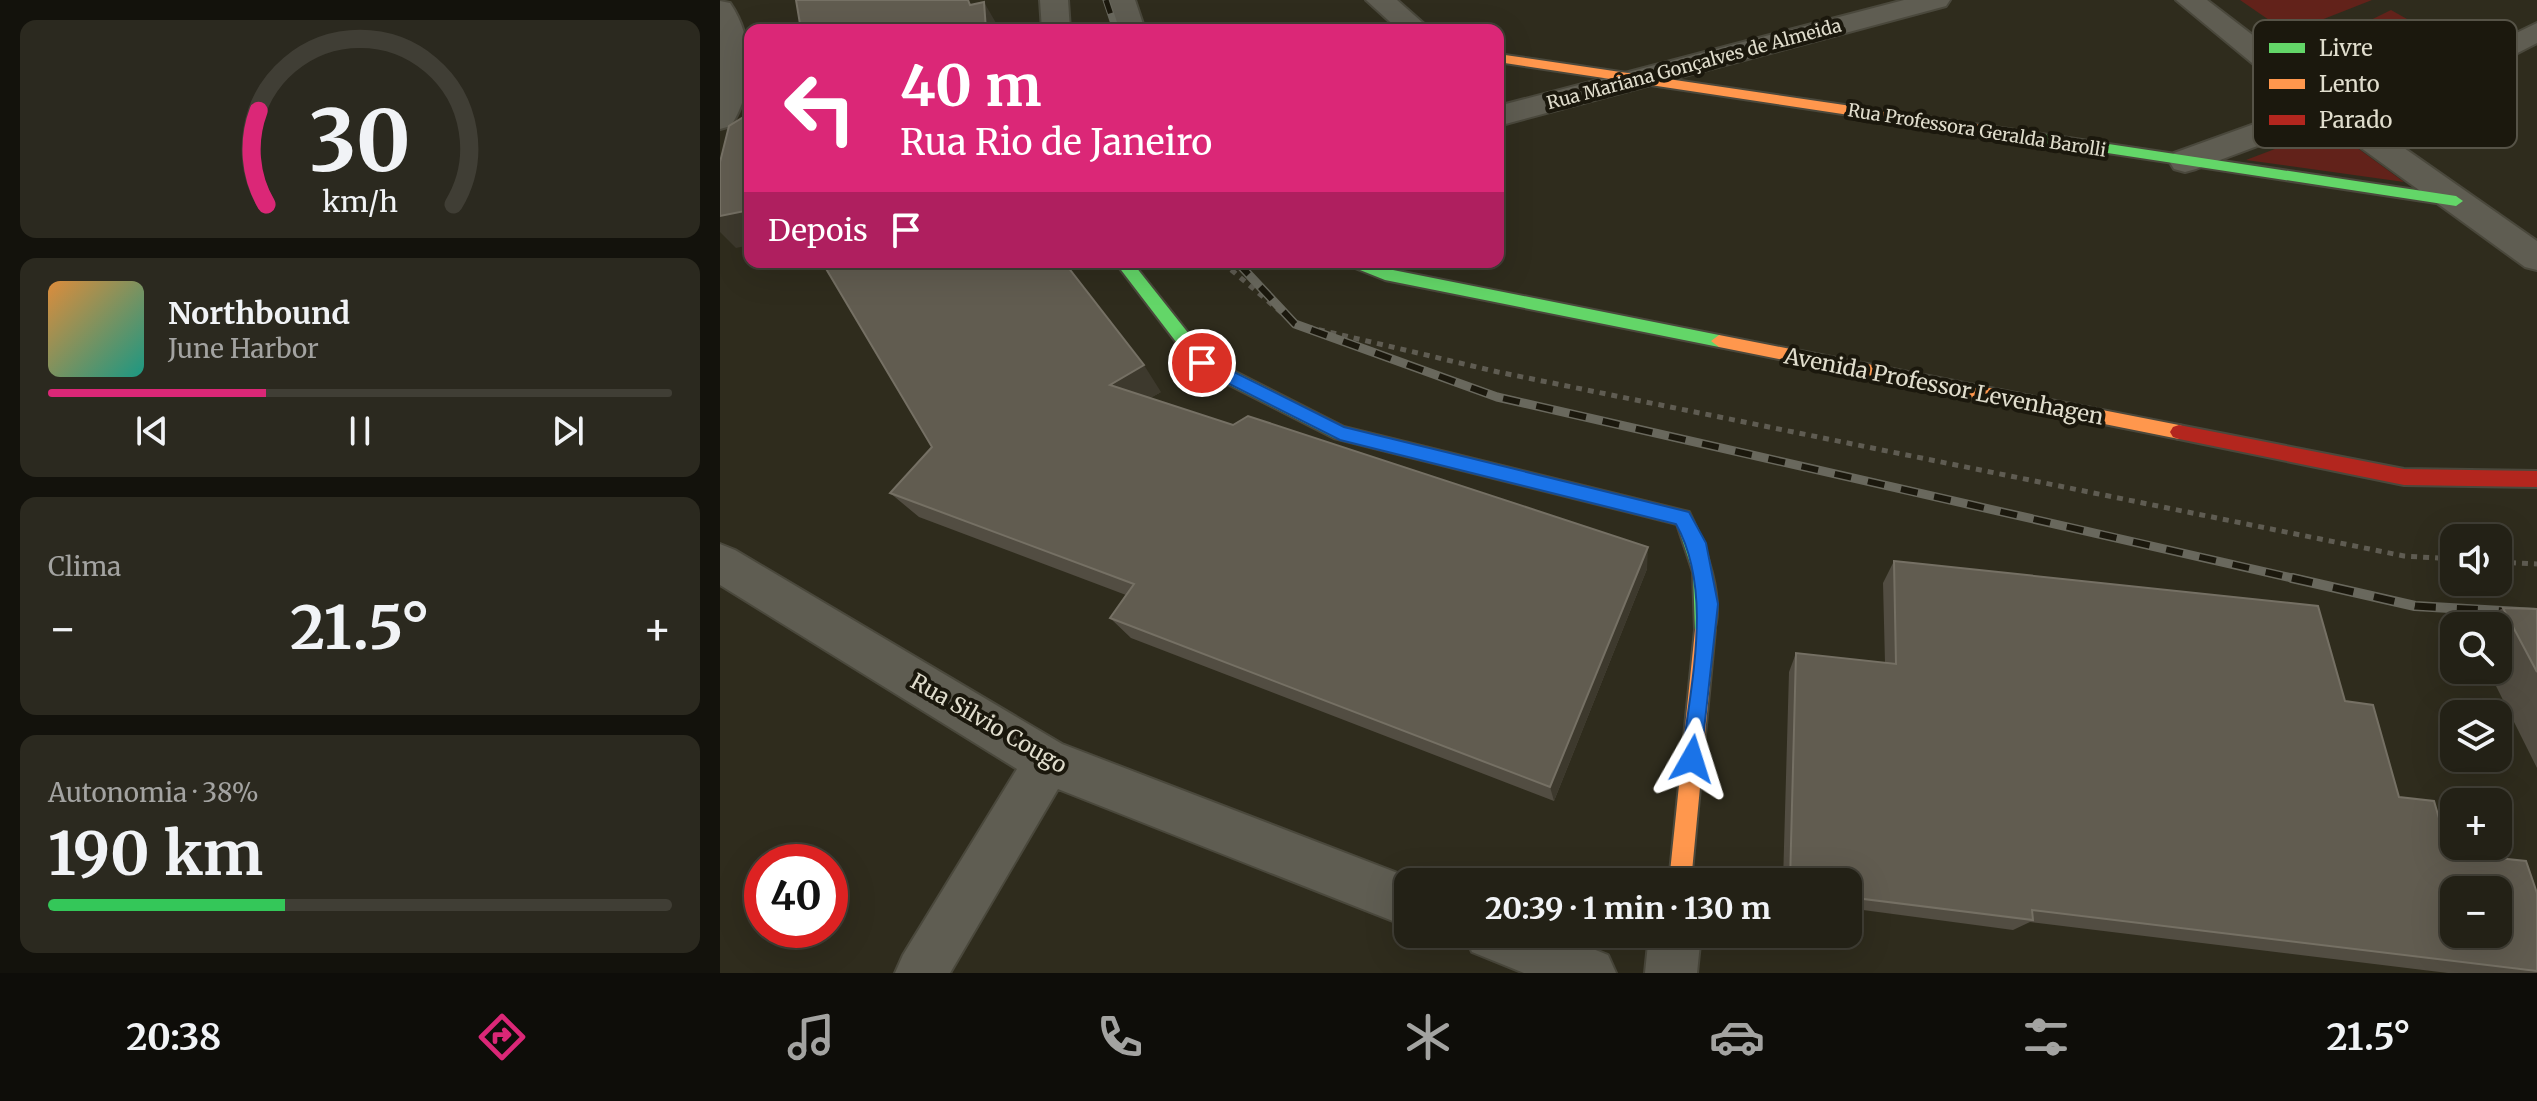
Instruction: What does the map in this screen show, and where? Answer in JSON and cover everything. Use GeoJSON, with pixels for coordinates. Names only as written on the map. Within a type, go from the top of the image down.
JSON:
{"type":"FeatureCollection","features":[{"type":"Feature","properties":{"kind":"street"},"geometry":{"type":"LineString","coordinates":[[1054,0],[1056,24]]}},
{"type":"Feature","properties":{"kind":"street"},"geometry":{"type":"LineString","coordinates":[[1380,0],[1410,24]]}},
{"type":"Feature","properties":{"kind":"street","name":"Rua Mariana Gonçalves de Almeida"},"geometry":{"type":"LineString","coordinates":[[1504,114],[1936,0]]}},
{"type":"Feature","properties":{"kind":"street"},"geometry":{"type":"LineString","coordinates":[[2190,0],[2253,49]]}},
{"type":"Feature","properties":{"kind":"street"},"geometry":{"type":"LineString","coordinates":[[720,9],[736,49],[735,72],[720,119]]}},
{"type":"Feature","properties":{"kind":"street"},"geometry":{"type":"LineString","coordinates":[[2517,41],[2537,32]]}},
{"type":"Feature","properties":{"kind":"street","name":"Rua Professora Geralda Barolli"},"geometry":{"type":"LineString","coordinates":[[1504,59],[2456,201]]}},
{"type":"Feature","properties":{"kind":"street"},"geometry":{"type":"LineString","coordinates":[[2185,161],[2253,142]]}},
{"type":"Feature","properties":{"kind":"street"},"geometry":{"type":"LineString","coordinates":[[2382,148],[2537,258]]}},
{"type":"Feature","properties":{"kind":"street"},"geometry":{"type":"LineString","coordinates":[[1128,268],[1202,363],[1340,433],[1683,518],[1696,543],[1708,604],[1681,868]]}},
{"type":"Feature","properties":{"kind":"street","name":"Avenida Professor Levenhagen"},"geometry":{"type":"LineString","coordinates":[[1370,268],[1385,274],[2404,477],[2537,479]]}},
{"type":"Feature","properties":{"kind":"street","name":"Rua Silvio Cougo"},"geometry":{"type":"LineString","coordinates":[[720,563],[1048,762],[1394,897]]}},
{"type":"Feature","properties":{"kind":"street"},"geometry":{"type":"LineString","coordinates":[[921,973],[1048,762]]}},
{"type":"Feature","properties":{"kind":"street"},"geometry":{"type":"LineString","coordinates":[[1526,948],[1590,973]]}},
{"type":"Feature","properties":{"kind":"street"},"geometry":{"type":"LineString","coordinates":[[1671,973],[1674,948]]}},
{"type":"Feature","properties":{"kind":"path"},"geometry":{"type":"LineString","coordinates":[[1229,268],[1295,324],[1638,401],[2404,556],[2440,558]]}},
{"type":"Feature","properties":{"kind":"path"},"geometry":{"type":"LineString","coordinates":[[2512,563],[2537,564]]}},
{"type":"Feature","properties":{"kind":"shaded area"},"geometry":{"type":"Polygon","coordinates":[[[2240,0],[2372,0],[2321,20],[2269,20],[2240,0]]]}},
{"type":"Feature","properties":{"kind":"shaded area"},"geometry":{"type":"Polygon","coordinates":[[[2391,10],[2409,20],[2371,20],[2391,10]]]}},
{"type":"Feature","properties":{"kind":"shaded area"},"geometry":{"type":"Polygon","coordinates":[[[2278,148],[2357,148],[2404,182],[2246,160],[2278,148]]]}},
{"type":"Feature","properties":{"kind":"building"},"geometry":{"type":"Polygon","coordinates":[[[796,0],[968,0],[970,5],[984,2],[986,24],[800,24],[796,0]]]}},
{"type":"Feature","properties":{"kind":"building"},"geometry":{"type":"Polygon","coordinates":[[[744,117],[744,211],[720,216],[720,162],[729,126],[744,117]]]}},
{"type":"Feature","properties":{"kind":"building"},"geometry":{"type":"Polygon","coordinates":[[[826,268],[1069,268],[1144,365],[1110,385],[1233,425],[1248,416],[1648,547],[1550,787],[1110,618],[1134,584],[890,493],[932,447],[826,268]]]}},
{"type":"Feature","properties":{"kind":"building"},"geometry":{"type":"Polygon","coordinates":[[[1894,561],[2318,606],[2345,701],[2373,705],[2399,797],[2434,801],[2440,822],[2440,860],[2526,861],[2537,893],[2537,971],[2032,910],[2033,920],[1862,899],[1862,868],[1790,868],[1796,653],[1896,664],[1894,561]]]}},
{"type":"Feature","properties":{"kind":"building"},"geometry":{"type":"Polygon","coordinates":[[[2503,608],[2537,609],[2537,672],[2512,625],[2512,612],[2505,612],[2503,608]]]}},
{"type":"Feature","properties":{"kind":"railway"},"geometry":{"type":"LineString","coordinates":[[1106,0],[1114,24]]}},
{"type":"Feature","properties":{"kind":"railway"},"geometry":{"type":"LineString","coordinates":[[1243,268],[1295,324],[1497,397],[2301,580]]}},
{"type":"Feature","properties":{"kind":"railway"},"geometry":{"type":"LineString","coordinates":[[2292,578],[2415,606],[2537,613]]}},
{"type":"Feature","properties":{"kind":"traffic: fast"},"geometry":{"type":"LineString","coordinates":[[2008,134],[2456,201]]}},
{"type":"Feature","properties":{"kind":"traffic: fast"},"geometry":{"type":"LineString","coordinates":[[1128,268],[1202,363],[1340,433],[1683,518],[1702,572],[1706,601],[1705,630]]}},
{"type":"Feature","properties":{"kind":"traffic: fast"},"geometry":{"type":"LineString","coordinates":[[1370,268],[1385,274],[1719,341]]}},
{"type":"Feature","properties":{"kind":"traffic: slow"},"geometry":{"type":"LineString","coordinates":[[1504,59],[2008,134]]}},
{"type":"Feature","properties":{"kind":"traffic: slow"},"geometry":{"type":"LineString","coordinates":[[1719,341],[2179,432]]}},
{"type":"Feature","properties":{"kind":"traffic: slow"},"geometry":{"type":"LineString","coordinates":[[1681,868],[1705,630]]}},
{"type":"Feature","properties":{"kind":"traffic: jam"},"geometry":{"type":"LineString","coordinates":[[2179,432],[2404,477],[2537,479]]}},
{"type":"Feature","properties":{"kind":"route"},"geometry":{"type":"LineString","coordinates":[[1202,363],[1340,433],[1683,518],[1696,543],[1708,604],[1692,759]]}}]}
